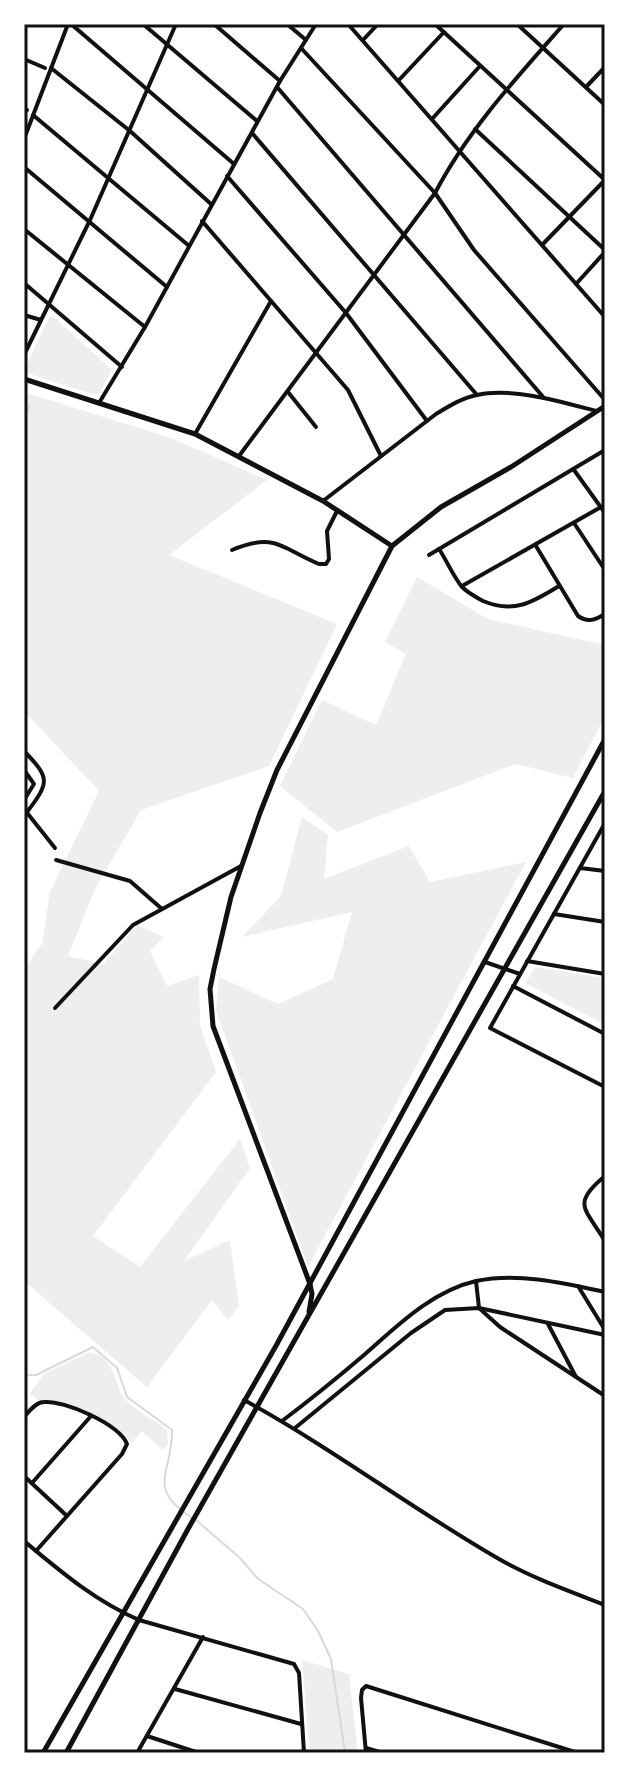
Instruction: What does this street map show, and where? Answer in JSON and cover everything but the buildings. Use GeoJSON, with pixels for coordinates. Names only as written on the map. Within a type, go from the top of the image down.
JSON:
{"type":"FeatureCollection","features":[{"type":"Feature","properties":{"kind":"street"},"geometry":{"type":"LineString","coordinates":[[24,139],[48,68],[70,24],[234,164]]}},
{"type":"Feature","properties":{"kind":"street"},"geometry":{"type":"LineString","coordinates":[[143,24],[257,121]]}},
{"type":"Feature","properties":{"kind":"street"},"geometry":{"type":"LineString","coordinates":[[24,355],[90,220],[176,24]]}},
{"type":"Feature","properties":{"kind":"street"},"geometry":{"type":"LineString","coordinates":[[214,24],[280,81]]}},
{"type":"Feature","properties":{"kind":"street"},"geometry":{"type":"LineString","coordinates":[[287,24],[306,40]]}},
{"type":"Feature","properties":{"kind":"street"},"geometry":{"type":"LineString","coordinates":[[99,403],[145,327],[257,121],[316,24]]}},
{"type":"Feature","properties":{"kind":"street"},"geometry":{"type":"LineString","coordinates":[[348,24],[605,317]]}},
{"type":"Feature","properties":{"kind":"street"},"geometry":{"type":"LineString","coordinates":[[363,40],[378,24]]}},
{"type":"Feature","properties":{"kind":"street"},"geometry":{"type":"LineString","coordinates":[[435,24],[605,180],[542,245]]}},
{"type":"Feature","properties":{"kind":"street"},"geometry":{"type":"LineString","coordinates":[[517,24],[605,105]]}},
{"type":"Feature","properties":{"kind":"street"},"geometry":{"type":"LineString","coordinates":[[239,456],[435,193],[458,150],[564,24]]}},
{"type":"Feature","properties":{"kind":"street"},"geometry":{"type":"LineString","coordinates":[[398,80],[444,32]]}},
{"type":"Feature","properties":{"kind":"street"},"geometry":{"type":"LineString","coordinates":[[301,48],[435,193],[474,250],[605,400]]}},
{"type":"Feature","properties":{"kind":"street"},"geometry":{"type":"LineString","coordinates":[[24,59],[48,68],[130,131],[211,204]]}},
{"type":"Feature","properties":{"kind":"street"},"geometry":{"type":"LineString","coordinates":[[432,119],[480,66]]}},
{"type":"Feature","properties":{"kind":"street"},"geometry":{"type":"LineString","coordinates":[[586,87],[605,67]]}},
{"type":"Feature","properties":{"kind":"street"},"geometry":{"type":"LineString","coordinates":[[277,87],[544,398]]}},
{"type":"Feature","properties":{"kind":"street"},"geometry":{"type":"LineString","coordinates":[[33,115],[188,245]]}},
{"type":"Feature","properties":{"kind":"street"},"geometry":{"type":"LineString","coordinates":[[475,129],[605,251],[576,284]]}},
{"type":"Feature","properties":{"kind":"street"},"geometry":{"type":"LineString","coordinates":[[251,132],[477,395]]}},
{"type":"Feature","properties":{"kind":"street"},"geometry":{"type":"LineString","coordinates":[[24,167],[167,287]]}},
{"type":"Feature","properties":{"kind":"street"},"geometry":{"type":"LineString","coordinates":[[227,176],[346,313],[427,421]]}},
{"type":"Feature","properties":{"kind":"street"},"geometry":{"type":"LineString","coordinates":[[202,220],[356,403],[381,456]]}},
{"type":"Feature","properties":{"kind":"street"},"geometry":{"type":"LineString","coordinates":[[24,229],[145,327]]}},
{"type":"Feature","properties":{"kind":"street"},"geometry":{"type":"LineString","coordinates":[[24,283],[122,367]]}},
{"type":"Feature","properties":{"kind":"street"},"geometry":{"type":"LineString","coordinates":[[195,434],[271,301]]}},
{"type":"Feature","properties":{"kind":"street"},"geometry":{"type":"LineString","coordinates":[[24,315],[41,320]]}},
{"type":"Feature","properties":{"kind":"street"},"geometry":{"type":"LineString","coordinates":[[24,379],[195,434],[323,501],[392,546]]}},
{"type":"Feature","properties":{"kind":"street"},"geometry":{"type":"LineString","coordinates":[[288,392],[316,427]]}},
{"type":"Feature","properties":{"kind":"street"},"geometry":{"type":"LineString","coordinates":[[323,501],[450,405],[477,395],[544,398],[599,411]]}},
{"type":"Feature","properties":{"kind":"street"},"geometry":{"type":"LineString","coordinates":[[308,1317],[312,1294],[310,1284],[224,1057],[210,1009],[214,969],[241,866],[277,770],[392,546],[441,507],[511,467],[605,406]]}},
{"type":"Feature","properties":{"kind":"street"},"geometry":{"type":"LineString","coordinates":[[429,555],[605,450]]}},
{"type":"Feature","properties":{"kind":"street"},"geometry":{"type":"LineString","coordinates":[[462,586],[603,510],[574,470]]}},
{"type":"Feature","properties":{"kind":"street"},"geometry":{"type":"LineString","coordinates":[[232,550],[250,542],[269,541],[319,564],[326,564],[329,559],[327,531],[337,510]]}},
{"type":"Feature","properties":{"kind":"street"},"geometry":{"type":"LineString","coordinates":[[574,523],[605,570]]}},
{"type":"Feature","properties":{"kind":"street"},"geometry":{"type":"LineString","coordinates":[[536,546],[578,616],[585,621],[605,614]]}},
{"type":"Feature","properties":{"kind":"street"},"geometry":{"type":"LineString","coordinates":[[439,549],[462,586],[476,598],[510,608],[523,606],[559,586]]}},
{"type":"Feature","properties":{"kind":"street"},"geometry":{"type":"LineString","coordinates":[[43,1753],[310,1284],[605,739]]}},
{"type":"Feature","properties":{"kind":"street"},"geometry":{"type":"LineString","coordinates":[[24,751],[43,771],[45,784],[43,792],[26,810],[55,848]]}},
{"type":"Feature","properties":{"kind":"street"},"geometry":{"type":"LineString","coordinates":[[24,770],[33,780],[32,789],[24,800]]}},
{"type":"Feature","properties":{"kind":"street"},"geometry":{"type":"LineString","coordinates":[[32,789],[43,792]]}},
{"type":"Feature","properties":{"kind":"street"},"geometry":{"type":"LineString","coordinates":[[66,1753],[188,1529],[605,791]]}},
{"type":"Feature","properties":{"kind":"street"},"geometry":{"type":"LineString","coordinates":[[605,823],[490,1028],[605,1087]]}},
{"type":"Feature","properties":{"kind":"street"},"geometry":{"type":"LineString","coordinates":[[56,860],[130,881],[162,909]]}},
{"type":"Feature","properties":{"kind":"street"},"geometry":{"type":"LineString","coordinates":[[55,1008],[133,925],[241,866]]}},
{"type":"Feature","properties":{"kind":"street"},"geometry":{"type":"LineString","coordinates":[[580,868],[605,871]]}},
{"type":"Feature","properties":{"kind":"street"},"geometry":{"type":"LineString","coordinates":[[554,914],[605,922]]}},
{"type":"Feature","properties":{"kind":"street"},"geometry":{"type":"LineString","coordinates":[[484,961],[520,974]]}},
{"type":"Feature","properties":{"kind":"street"},"geometry":{"type":"LineString","coordinates":[[527,961],[605,974]]}},
{"type":"Feature","properties":{"kind":"street"},"geometry":{"type":"LineString","coordinates":[[513,986],[605,1034]]}},
{"type":"Feature","properties":{"kind":"street"},"geometry":{"type":"LineString","coordinates":[[605,1176],[587,1191],[584,1200],[605,1241]]}},
{"type":"Feature","properties":{"kind":"street"},"geometry":{"type":"LineString","coordinates":[[282,1421],[417,1311],[444,1294],[476,1281],[531,1279],[605,1292]]}},
{"type":"Feature","properties":{"kind":"street"},"geometry":{"type":"LineString","coordinates":[[476,1281],[479,1308],[500,1327],[605,1396]]}},
{"type":"Feature","properties":{"kind":"street"},"geometry":{"type":"LineString","coordinates":[[578,1286],[605,1332]]}},
{"type":"Feature","properties":{"kind":"street"},"geometry":{"type":"LineString","coordinates":[[294,1428],[411,1333],[445,1310],[479,1308],[605,1332]]}},
{"type":"Feature","properties":{"kind":"street"},"geometry":{"type":"LineString","coordinates":[[548,1323],[577,1379]]}},
{"type":"Feature","properties":{"kind":"street"},"geometry":{"type":"LineString","coordinates":[[244,1400],[294,1428],[500,1559],[538,1579],[605,1605]]}},
{"type":"Feature","properties":{"kind":"street"},"geometry":{"type":"LineString","coordinates":[[25,1414],[40,1402],[49,1402],[92,1415],[120,1433],[127,1444],[122,1454],[36,1551]]}},
{"type":"Feature","properties":{"kind":"street"},"geometry":{"type":"LineString","coordinates":[[32,1483],[92,1415]]}},
{"type":"Feature","properties":{"kind":"street"},"geometry":{"type":"LineString","coordinates":[[24,1476],[67,1516]]}},
{"type":"Feature","properties":{"kind":"street"},"geometry":{"type":"LineString","coordinates":[[24,1541],[73,1582],[122,1613],[294,1664],[299,1673],[304,1753]]}},
{"type":"Feature","properties":{"kind":"street"},"geometry":{"type":"LineString","coordinates":[[137,1753],[203,1637]]}},
{"type":"Feature","properties":{"kind":"street"},"geometry":{"type":"LineString","coordinates":[[383,1753],[366,1750],[361,1698],[363,1687],[369,1686],[578,1753]]}},
{"type":"Feature","properties":{"kind":"street"},"geometry":{"type":"LineString","coordinates":[[175,1689],[301,1724]]}},
{"type":"Feature","properties":{"kind":"street"},"geometry":{"type":"LineString","coordinates":[[147,1736],[199,1753]]}},
{"type":"Feature","properties":{"kind":"shaded area"},"geometry":{"type":"Polygon","coordinates":[[[53,316],[112,370],[100,392],[95,395],[24,370],[49,318],[53,316]]]}},
{"type":"Feature","properties":{"kind":"shaded area"},"geometry":{"type":"Polygon","coordinates":[[[24,392],[171,438],[267,480],[169,555],[337,624],[269,766],[141,810],[95,889],[68,956],[103,964],[137,925],[164,937],[150,951],[167,986],[199,975],[200,1026],[216,1072],[93,1236],[140,1267],[240,1139],[250,1168],[184,1261],[230,1240],[239,1306],[228,1320],[212,1300],[147,1387],[24,1281],[24,970],[42,943],[50,892],[99,791],[24,711],[24,392]]]}},
{"type":"Feature","properties":{"kind":"shaded area"},"geometry":{"type":"Polygon","coordinates":[[[417,577],[488,619],[605,645],[605,716],[573,778],[515,764],[337,832],[280,786],[322,700],[376,725],[406,654],[385,642],[417,577]]]}},
{"type":"Feature","properties":{"kind":"shaded area"},"geometry":{"type":"Polygon","coordinates":[[[302,817],[328,835],[324,879],[409,846],[430,882],[526,862],[308,1267],[216,1010],[219,977],[278,1004],[333,979],[352,912],[242,937],[281,896],[302,817]]]}},
{"type":"Feature","properties":{"kind":"shaded area"},"geometry":{"type":"Polygon","coordinates":[[[535,967],[605,978],[605,1025],[525,983],[535,967]]]}},
{"type":"Feature","properties":{"kind":"shaded area"},"geometry":{"type":"Polygon","coordinates":[[[88,1353],[97,1355],[109,1364],[129,1404],[167,1430],[168,1444],[163,1450],[142,1431],[132,1443],[92,1417],[40,1402],[30,1393],[44,1374],[88,1353]]]}},
{"type":"Feature","properties":{"kind":"shaded area"},"geometry":{"type":"Polygon","coordinates":[[[302,1660],[349,1674],[358,1753],[310,1753],[302,1660]]]}},
{"type":"Feature","properties":{"kind":"waterway"},"geometry":{"type":"LineString","coordinates":[[24,419],[30,405]]}},
{"type":"Feature","properties":{"kind":"waterway"},"geometry":{"type":"LineString","coordinates":[[24,1375],[36,1375],[93,1347],[117,1368],[127,1397],[172,1430],[165,1488],[177,1506],[191,1517]]}},
{"type":"Feature","properties":{"kind":"waterway"},"geometry":{"type":"LineString","coordinates":[[196,1520],[240,1558],[258,1579],[303,1609],[318,1631],[331,1659],[345,1753]]}}]}
